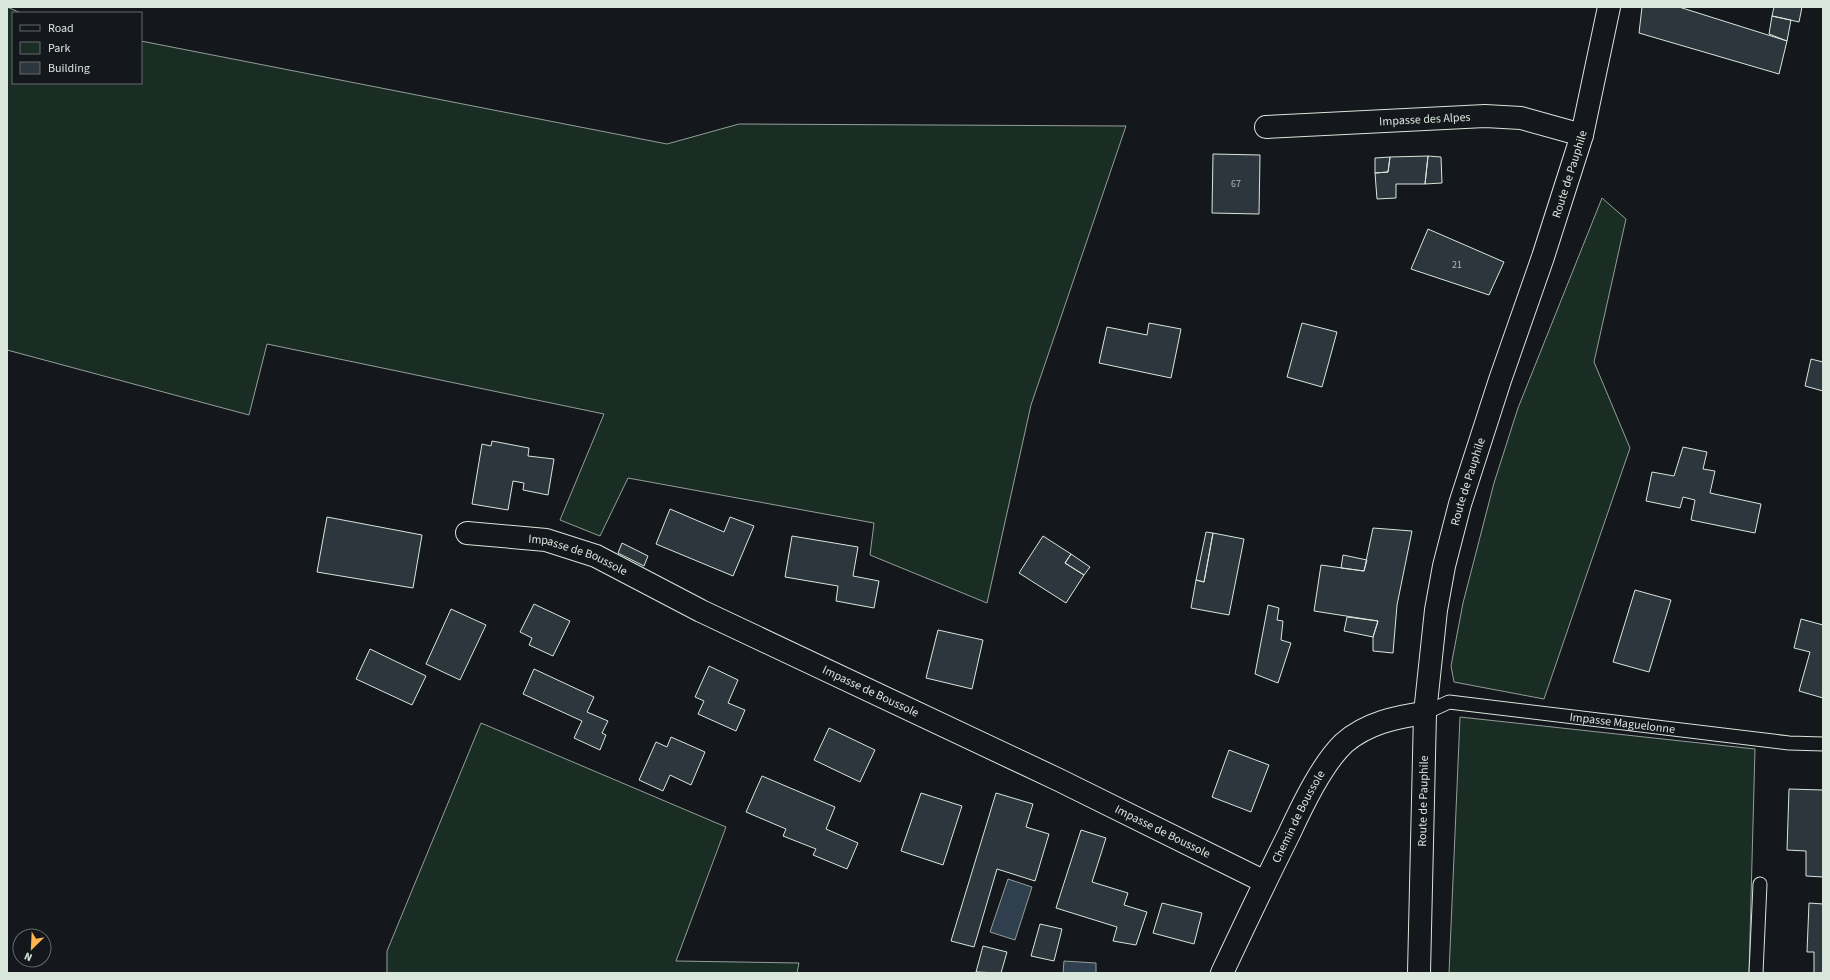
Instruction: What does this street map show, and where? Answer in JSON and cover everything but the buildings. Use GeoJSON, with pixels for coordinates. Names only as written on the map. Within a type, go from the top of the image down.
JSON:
{"type":"FeatureCollection","features":[{"type":"Feature","properties":{"kind":"street","name":"Route de Pauphile"},"geometry":{"type":"LineString","coordinates":[[1419,973],[1425,713],[1436,610],[1444,566],[1460,504],[1500,380],[1543,257],[1582,135],[1609,7]]}},
{"type":"Feature","properties":{"kind":"street","name":"Impasse des Alpes"},"geometry":{"type":"LineString","coordinates":[[1266,127],[1485,116],[1521,118],[1582,135]]}},
{"type":"Feature","properties":{"kind":"street","name":"Impasse de Boussole"},"geometry":{"type":"LineString","coordinates":[[467,534],[546,540],[596,556],[701,611],[1059,780],[1265,882]]}},
{"type":"Feature","properties":{"kind":"street","name":"Chemin de Boussole"},"geometry":{"type":"LineString","coordinates":[[1222,973],[1304,803],[1329,763],[1344,744],[1362,731],[1386,720],[1425,713]]}},
{"type":"Feature","properties":{"kind":"lane","name":"Impasse Maguelonne"},"geometry":{"type":"LineString","coordinates":[[1425,713],[1449,702],[1789,743],[1823,744]]}},
{"type":"Feature","properties":{"kind":"lane"},"geometry":{"type":"LineString","coordinates":[[1756,973],[1760,884]]}},
{"type":"Feature","properties":{"kind":"green space"},"geometry":{"type":"Polygon","coordinates":[[[7,7],[19,12],[12,12],[12,84],[142,84],[142,41],[667,144],[739,124],[1126,126],[1031,405],[987,603],[870,555],[874,523],[628,478],[600,536],[560,520],[604,414],[267,344],[249,415],[7,350],[7,7]]]}},
{"type":"Feature","properties":{"kind":"green space"},"geometry":{"type":"Polygon","coordinates":[[[1602,198],[1626,219],[1594,362],[1630,448],[1544,699],[1454,682],[1451,666],[1463,603],[1494,483],[1518,408],[1602,198]]]}},
{"type":"Feature","properties":{"kind":"green space"},"geometry":{"type":"Polygon","coordinates":[[[1460,717],[1755,749],[1749,973],[1449,973],[1460,717]]]}},
{"type":"Feature","properties":{"kind":"green space"},"geometry":{"type":"Polygon","coordinates":[[[481,723],[726,827],[676,961],[799,963],[797,973],[387,973],[387,951],[481,723]]]}},
{"type":"Feature","properties":{"kind":"water"},"geometry":{"type":"Polygon","coordinates":[[[1008,879],[1032,887],[1015,940],[990,932],[1008,879]]]}},
{"type":"Feature","properties":{"kind":"water"},"geometry":{"type":"Polygon","coordinates":[[[1064,961],[1096,963],[1096,973],[1063,973],[1064,961]]]}}]}
